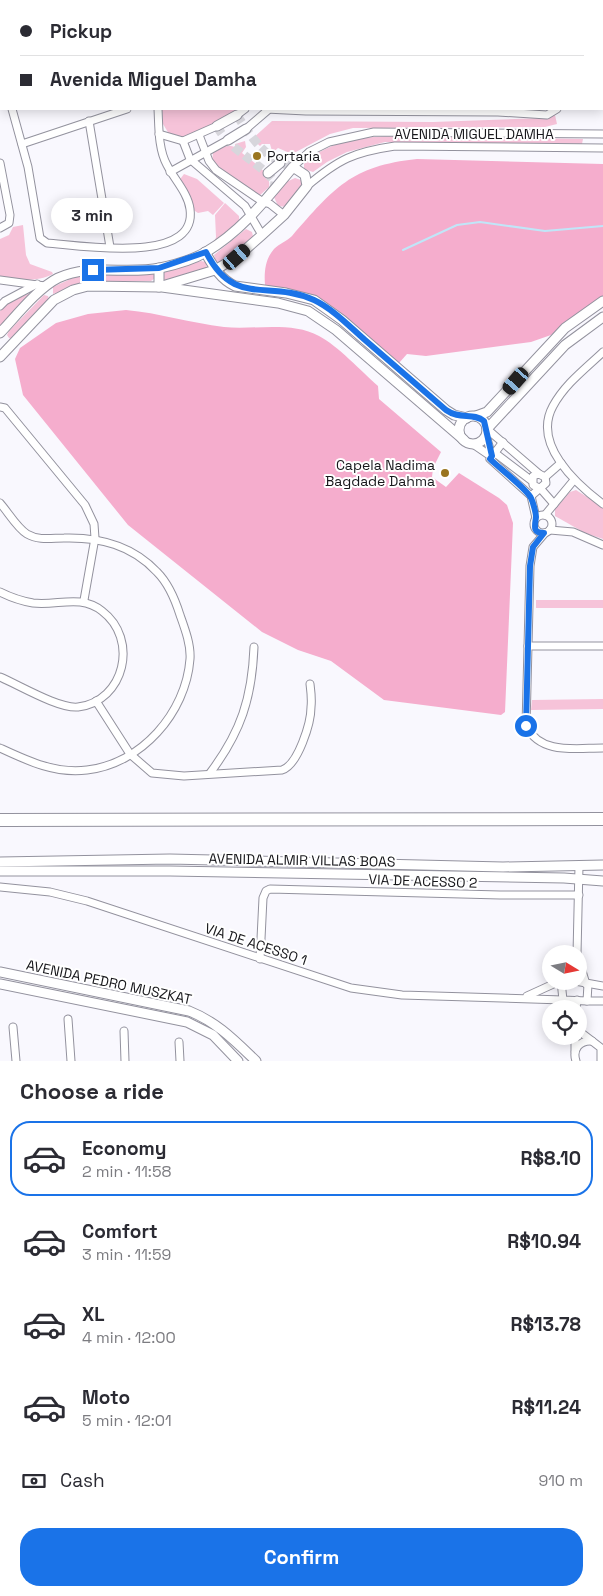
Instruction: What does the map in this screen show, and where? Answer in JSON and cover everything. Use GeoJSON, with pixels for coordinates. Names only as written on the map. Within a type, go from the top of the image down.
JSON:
{"type":"FeatureCollection","features":[{"type":"Feature","properties":{"kind":"highway"},"geometry":{"type":"LineString","coordinates":[[0,820],[603,819]]}},
{"type":"Feature","properties":{"kind":"highway"},"geometry":{"type":"LineString","coordinates":[[0,826],[603,825]]}},
{"type":"Feature","properties":{"kind":"street"},"geometry":{"type":"LineString","coordinates":[[12,110],[22,144],[40,238],[47,243],[149,248],[179,238],[190,216],[190,209],[185,195],[165,164],[157,110]]}},
{"type":"Feature","properties":{"kind":"street"},"geometry":{"type":"LineString","coordinates":[[22,144],[124,110]]}},
{"type":"Feature","properties":{"kind":"street"},"geometry":{"type":"LineString","coordinates":[[170,172],[246,129],[266,110]]}},
{"type":"Feature","properties":{"kind":"street"},"geometry":{"type":"LineString","coordinates":[[306,110],[498,110],[547,115],[555,110]]}},
{"type":"Feature","properties":{"kind":"street"},"geometry":{"type":"LineString","coordinates":[[160,134],[182,141],[217,126],[241,112]]}},
{"type":"Feature","properties":{"kind":"street"},"geometry":{"type":"LineString","coordinates":[[89,121],[110,247]]}},
{"type":"Feature","properties":{"kind":"street","name":"AVENIDA MIGUEL DAMHA"},"geometry":{"type":"LineString","coordinates":[[0,333],[41,285],[58,278],[76,272],[102,269],[159,268],[206,252],[250,217],[292,166],[309,152],[329,142],[374,132],[603,134]]}},
{"type":"Feature","properties":{"kind":"street"},"geometry":{"type":"LineString","coordinates":[[199,134],[212,166],[240,188],[263,202],[270,204],[284,215]]}},
{"type":"Feature","properties":{"kind":"street"},"geometry":{"type":"LineString","coordinates":[[585,148],[586,134]]}},
{"type":"Feature","properties":{"kind":"street"},"geometry":{"type":"LineString","coordinates":[[182,141],[190,159],[245,206],[262,235]]}},
{"type":"Feature","properties":{"kind":"street","name":"AVENIDA MIGUEL DAMHA"},"geometry":{"type":"LineString","coordinates":[[0,358],[54,300],[88,286],[159,287],[215,270],[237,257],[284,215],[307,186],[342,159],[364,151],[395,146],[603,148]]}},
{"type":"Feature","properties":{"kind":"street"},"geometry":{"type":"LineString","coordinates":[[0,163],[10,215],[9,223],[2,228]]}},
{"type":"Feature","properties":{"kind":"street"},"geometry":{"type":"LineString","coordinates":[[268,173],[280,163]]}},
{"type":"Feature","properties":{"kind":"street"},"geometry":{"type":"LineString","coordinates":[[292,166],[305,175],[307,186]]}},
{"type":"Feature","properties":{"kind":"street"},"geometry":{"type":"LineString","coordinates":[[234,197],[240,188]]}},
{"type":"Feature","properties":{"kind":"street"},"geometry":{"type":"LineString","coordinates":[[206,252],[215,270],[235,286],[286,293],[314,300],[342,320],[446,410],[454,415],[484,421],[493,455]]}},
{"type":"Feature","properties":{"kind":"street"},"geometry":{"type":"LineString","coordinates":[[159,268],[159,287],[278,303],[308,311],[336,330],[464,440],[493,455],[532,481],[533,485],[539,488],[554,504]]}},
{"type":"Feature","properties":{"kind":"street"},"geometry":{"type":"LineString","coordinates":[[0,280],[41,285],[54,300]]}},
{"type":"Feature","properties":{"kind":"street"},"geometry":{"type":"LineString","coordinates":[[0,306],[5,301],[41,285]]}},
{"type":"Feature","properties":{"kind":"street"},"geometry":{"type":"LineString","coordinates":[[464,440],[460,428],[471,417],[487,412],[565,328],[603,301]]}},
{"type":"Feature","properties":{"kind":"street"},"geometry":{"type":"LineString","coordinates":[[473,444],[482,440],[487,432],[566,345],[603,317]]}},
{"type":"Feature","properties":{"kind":"street"},"geometry":{"type":"LineString","coordinates":[[0,333],[11,346]]}},
{"type":"Feature","properties":{"kind":"street"},"geometry":{"type":"LineString","coordinates":[[603,352],[570,382],[553,407],[548,424],[550,440],[561,463],[574,480],[603,504]]}},
{"type":"Feature","properties":{"kind":"street"},"geometry":{"type":"LineString","coordinates":[[0,407],[5,408],[85,505],[94,524],[95,538],[84,600]]}},
{"type":"Feature","properties":{"kind":"street"},"geometry":{"type":"LineString","coordinates":[[487,432],[503,442],[542,475],[546,483],[531,496]]}},
{"type":"Feature","properties":{"kind":"street"},"geometry":{"type":"LineString","coordinates":[[503,442],[490,459],[531,496],[536,518]]}},
{"type":"Feature","properties":{"kind":"street"},"geometry":{"type":"LineString","coordinates":[[532,481],[535,475],[542,475],[561,463]]}},
{"type":"Feature","properties":{"kind":"street"},"geometry":{"type":"LineString","coordinates":[[574,480],[545,515],[536,518],[533,523],[534,529],[539,533],[573,532],[603,545]]}},
{"type":"Feature","properties":{"kind":"street"},"geometry":{"type":"LineString","coordinates":[[0,503],[25,533],[37,539],[95,538],[122,546],[157,571],[172,593],[188,642],[190,658],[187,676],[172,714],[144,745],[108,766],[87,770],[65,771],[45,768],[0,748]]}},
{"type":"Feature","properties":{"kind":"street"},"geometry":{"type":"LineString","coordinates":[[545,515],[552,521],[547,532],[533,547],[530,566],[526,726],[530,735],[538,742],[553,748],[603,748]]}},
{"type":"Feature","properties":{"kind":"street"},"geometry":{"type":"LineString","coordinates":[[0,592],[33,603],[84,600],[102,611],[116,624],[123,639],[124,656],[119,676],[107,692],[96,701],[77,707],[59,703],[0,677]]}},
{"type":"Feature","properties":{"kind":"street"},"geometry":{"type":"LineString","coordinates":[[528,646],[603,646]]}},
{"type":"Feature","properties":{"kind":"street"},"geometry":{"type":"LineString","coordinates":[[210,773],[228,749],[240,725],[250,691],[254,647]]}},
{"type":"Feature","properties":{"kind":"street"},"geometry":{"type":"LineString","coordinates":[[96,701],[130,754],[152,773],[184,776],[282,770],[290,766],[310,720],[312,708],[310,684]]}},
{"type":"Feature","properties":{"kind":"street","name":"AVENIDA ALMIR VILLAS BOAS"},"geometry":{"type":"LineString","coordinates":[[0,862],[170,859],[503,867],[603,865]]}},
{"type":"Feature","properties":{"kind":"street"},"geometry":{"type":"LineString","coordinates":[[576,945],[579,866]]}},
{"type":"Feature","properties":{"kind":"street","name":"AVENIDA ALMIR VILLAS BOAS"},"geometry":{"type":"LineString","coordinates":[[0,871],[170,871],[603,881]]}},
{"type":"Feature","properties":{"kind":"street","name":"VIA DE ACESSO 1"},"geometry":{"type":"LineString","coordinates":[[0,887],[50,892],[87,901],[351,988],[385,994],[509,998]]}},
{"type":"Feature","properties":{"kind":"street","name":"VIA DE ACESSO 2"},"geometry":{"type":"LineString","coordinates":[[260,958],[262,898],[266,891],[273,889],[500,895],[579,895]]}},
{"type":"Feature","properties":{"kind":"street","name":"AVENIDA PEDRO MUSZKAT"},"geometry":{"type":"LineString","coordinates":[[0,972],[189,1012],[208,1018],[256,1061]]}},
{"type":"Feature","properties":{"kind":"street","name":"AVENIDA PEDRO MUSZKAT"},"geometry":{"type":"LineString","coordinates":[[0,984],[187,1022],[213,1035],[238,1061]]}},
{"type":"Feature","properties":{"kind":"street"},"geometry":{"type":"LineString","coordinates":[[588,984],[603,986]]}},
{"type":"Feature","properties":{"kind":"street"},"geometry":{"type":"LineString","coordinates":[[509,998],[531,995],[542,990]]}},
{"type":"Feature","properties":{"kind":"street"},"geometry":{"type":"LineString","coordinates":[[509,998],[563,1000],[561,990]]}},
{"type":"Feature","properties":{"kind":"street"},"geometry":{"type":"LineString","coordinates":[[587,990],[587,1000],[603,1001]]}},
{"type":"Feature","properties":{"kind":"street"},"geometry":{"type":"LineString","coordinates":[[68,1019],[71,1061]]}},
{"type":"Feature","properties":{"kind":"street"},"geometry":{"type":"LineString","coordinates":[[14,1027],[16,1061]]}},
{"type":"Feature","properties":{"kind":"street"},"geometry":{"type":"LineString","coordinates":[[124,1031],[126,1061]]}},
{"type":"Feature","properties":{"kind":"street"},"geometry":{"type":"LineString","coordinates":[[587,1037],[601,1048],[601,1061]]}},
{"type":"Feature","properties":{"kind":"street"},"geometry":{"type":"LineString","coordinates":[[574,1051],[581,1042],[592,1041]]}},
{"type":"Feature","properties":{"kind":"street"},"geometry":{"type":"LineString","coordinates":[[179,1042],[180,1061]]}},
{"type":"Feature","properties":{"kind":"street"},"geometry":{"type":"LineString","coordinates":[[574,1045],[576,1061]]}},
{"type":"Feature","properties":{"kind":"shaded area"},"geometry":{"type":"Polygon","coordinates":[[[162,110],[241,110],[188,139],[169,134],[163,124],[162,110]]]}},
{"type":"Feature","properties":{"kind":"shaded area"},"geometry":{"type":"Polygon","coordinates":[[[555,115],[557,124],[545,127],[353,128],[330,134],[292,154],[278,148],[270,155],[272,151],[270,144],[262,144],[260,146],[252,139],[272,121],[433,122],[545,118],[555,115]]]}},
{"type":"Feature","properties":{"kind":"shaded area"},"geometry":{"type":"Polygon","coordinates":[[[405,136],[583,139],[582,144],[385,142],[347,152],[327,162],[313,172],[304,169],[304,164],[315,155],[338,144],[364,138],[405,136]]]}},
{"type":"Feature","properties":{"kind":"shaded area"},"geometry":{"type":"Polygon","coordinates":[[[245,141],[246,147],[242,153],[264,172],[269,182],[269,187],[258,197],[220,171],[212,162],[213,153],[227,145],[235,147],[235,144],[245,141]]]}},
{"type":"Feature","properties":{"kind":"shaded area"},"geometry":{"type":"Polygon","coordinates":[[[417,159],[603,164],[603,296],[551,335],[531,342],[426,356],[407,354],[399,363],[395,364],[318,299],[265,285],[266,266],[271,253],[276,247],[292,236],[333,192],[346,182],[376,167],[417,159]]]}},
{"type":"Feature","properties":{"kind":"shaded area"},"geometry":{"type":"Polygon","coordinates":[[[184,174],[197,179],[224,203],[213,215],[208,211],[198,213],[192,209],[178,182],[184,174]]]}},
{"type":"Feature","properties":{"kind":"shaded area"},"geometry":{"type":"Polygon","coordinates":[[[295,178],[301,180],[303,186],[286,207],[278,206],[274,197],[284,183],[295,178]]]}},
{"type":"Feature","properties":{"kind":"shaded area"},"geometry":{"type":"Polygon","coordinates":[[[225,203],[239,216],[240,231],[216,251],[213,248],[216,237],[215,215],[225,203]]]}},
{"type":"Feature","properties":{"kind":"shaded area"},"geometry":{"type":"Polygon","coordinates":[[[23,225],[26,255],[30,264],[53,274],[40,279],[0,278],[0,239],[9,235],[13,227],[23,225]]]}},
{"type":"Feature","properties":{"kind":"shaded area"},"geometry":{"type":"Polygon","coordinates":[[[246,229],[252,232],[254,241],[219,265],[216,263],[214,255],[246,229]]]}},
{"type":"Feature","properties":{"kind":"shaded area"},"geometry":{"type":"Polygon","coordinates":[[[201,261],[206,262],[207,269],[163,282],[161,275],[163,273],[201,261]]]}},
{"type":"Feature","properties":{"kind":"shaded area"},"geometry":{"type":"Polygon","coordinates":[[[94,273],[155,273],[155,278],[151,281],[92,281],[53,294],[53,287],[77,276],[94,273]]]}},
{"type":"Feature","properties":{"kind":"shaded area"},"geometry":{"type":"Polygon","coordinates":[[[32,292],[0,328],[0,311],[8,303],[32,292]]]}},
{"type":"Feature","properties":{"kind":"shaded area"},"geometry":{"type":"Polygon","coordinates":[[[44,295],[48,296],[49,299],[13,339],[9,338],[7,335],[9,331],[44,295]]]}},
{"type":"Feature","properties":{"kind":"shaded area"},"geometry":{"type":"Polygon","coordinates":[[[126,310],[224,327],[285,327],[308,331],[319,336],[341,352],[378,386],[379,399],[441,452],[433,468],[432,477],[446,487],[459,473],[507,505],[513,523],[505,712],[501,715],[384,700],[331,661],[298,650],[262,632],[128,525],[23,395],[15,359],[20,348],[56,323],[88,314],[126,310]]]}},
{"type":"Feature","properties":{"kind":"shaded area"},"geometry":{"type":"Polygon","coordinates":[[[576,490],[603,507],[603,539],[585,533],[555,516],[555,509],[570,492],[576,490]]]}},
{"type":"Feature","properties":{"kind":"shaded area"},"geometry":{"type":"Polygon","coordinates":[[[536,600],[603,600],[603,608],[536,608],[536,600]]]}},
{"type":"Feature","properties":{"kind":"shaded area"},"geometry":{"type":"Polygon","coordinates":[[[603,699],[603,709],[531,710],[532,700],[603,699]]]}},
{"type":"Feature","properties":{"kind":"waterway"},"geometry":{"type":"LineString","coordinates":[[403,250],[457,225],[480,222],[545,231],[603,226]]}},
{"type":"Feature","properties":{"kind":"tunnel"},"geometry":{"type":"LineString","coordinates":[[237,115],[260,147],[275,159],[293,167]]}},
{"type":"Feature","properties":{"kind":"tunnel"},"geometry":{"type":"LineString","coordinates":[[217,126],[228,142],[275,182],[274,188]]}},
{"type":"Feature","properties":{"kind":"place","name":"Portaria"},"geometry":{"type":"Point","coordinates":[257,156]}},
{"type":"Feature","properties":{"kind":"place","name":"Capela Nadima Bagdade Dahma"},"geometry":{"type":"Point","coordinates":[445,473]}},
{"type":"Feature","properties":{"kind":"route"},"geometry":{"type":"LineString","coordinates":[[93,270],[159,268],[206,252],[215,270],[235,286],[286,293],[314,300],[342,320],[446,410],[454,415],[467,418],[476,416],[484,421],[492,456],[490,459],[531,496],[536,518],[533,523],[534,529],[539,533],[544,533],[533,547],[530,566],[526,726]]}}]}
